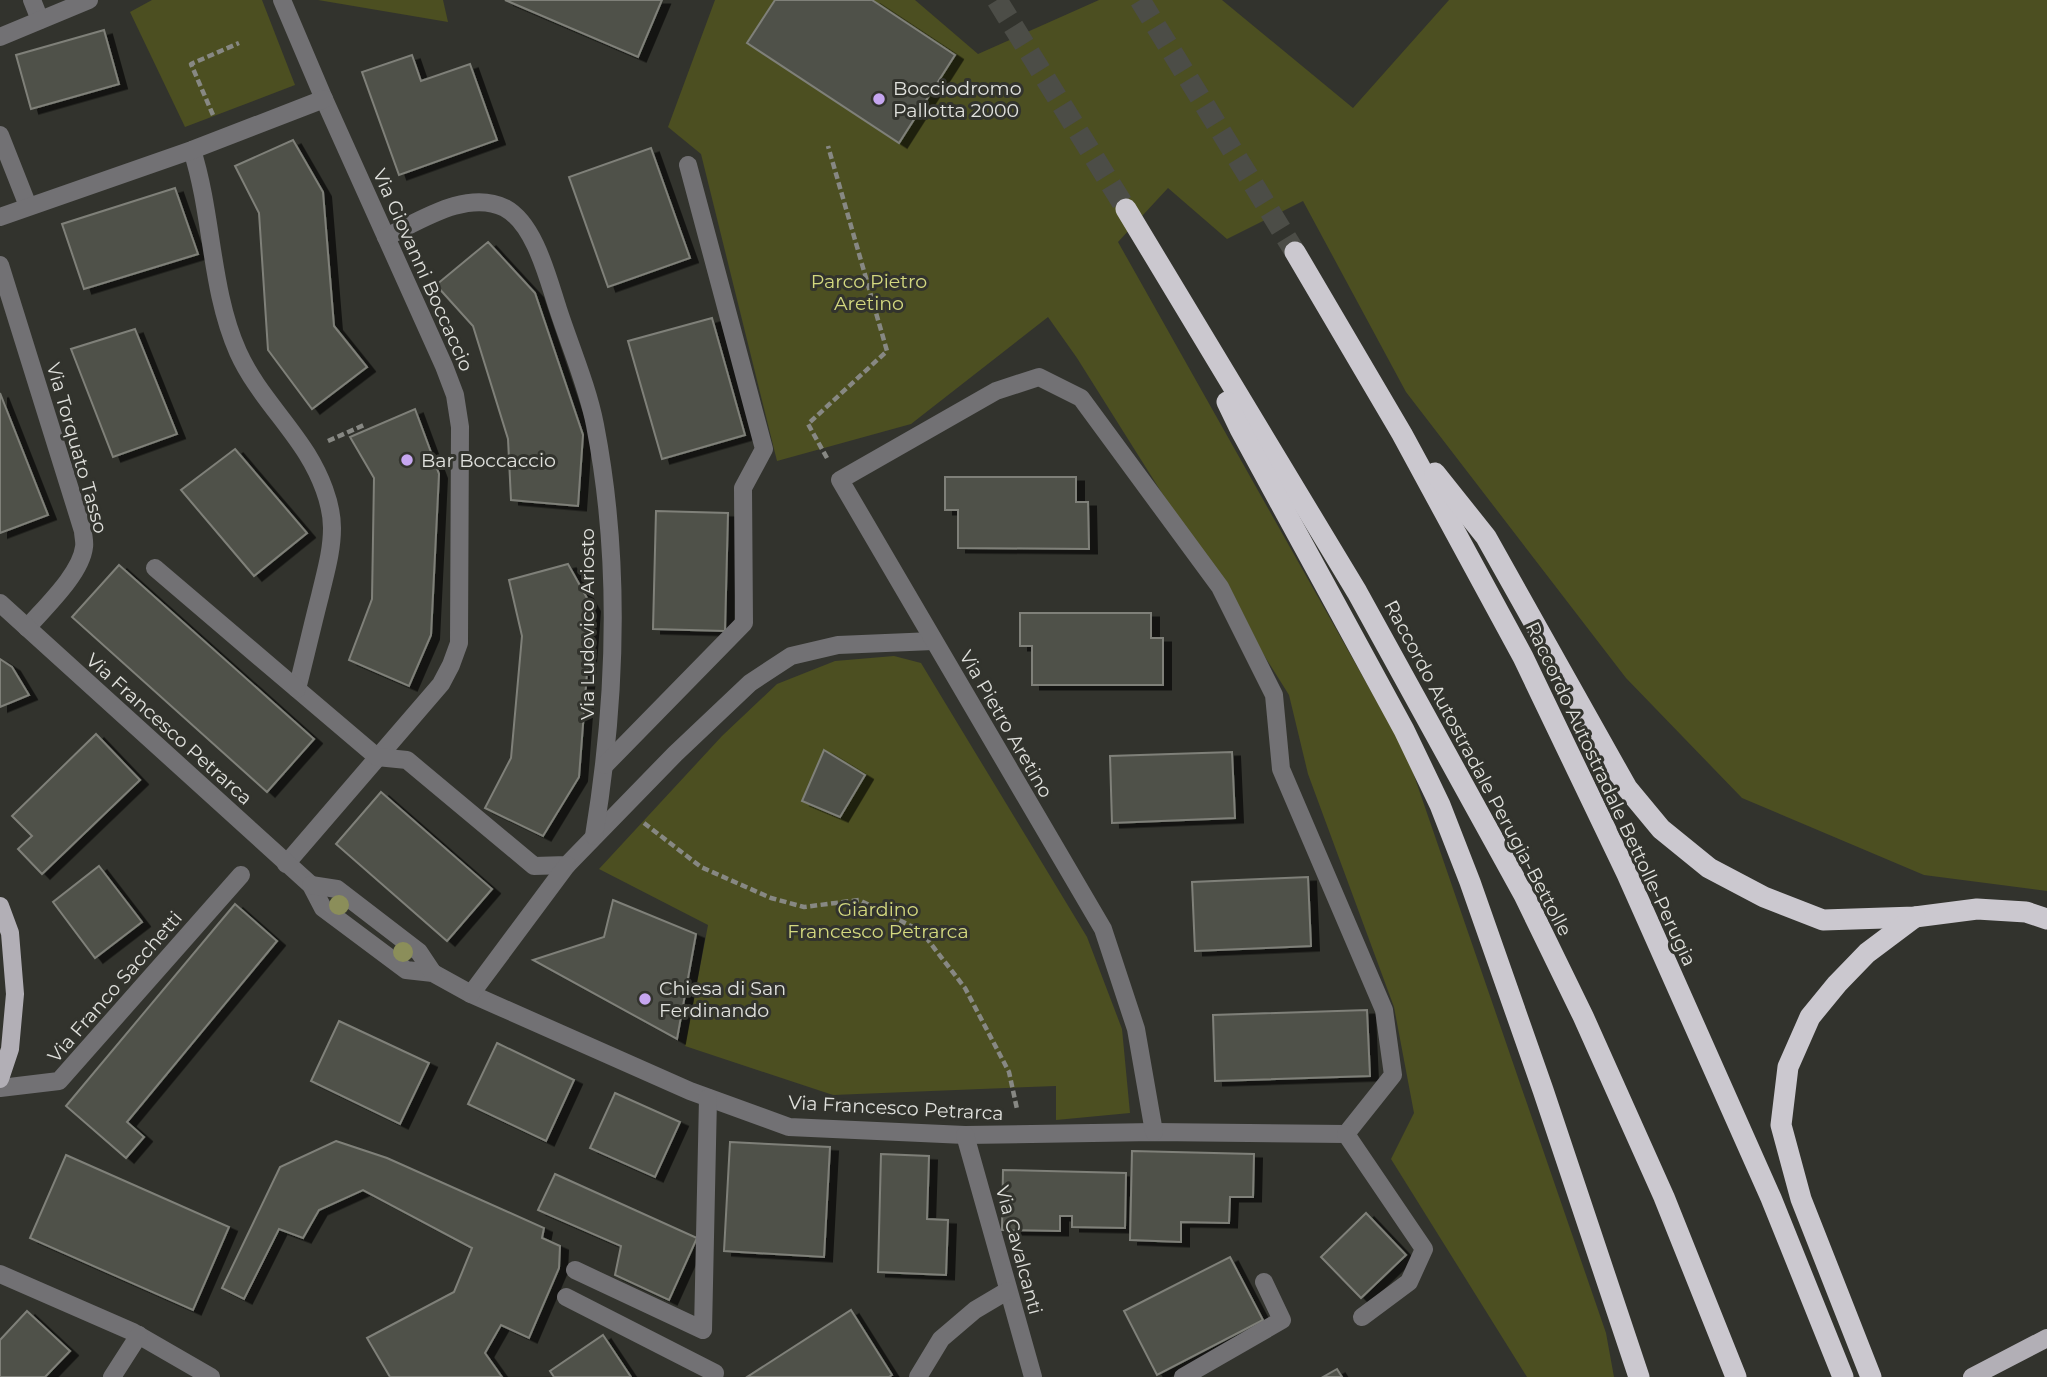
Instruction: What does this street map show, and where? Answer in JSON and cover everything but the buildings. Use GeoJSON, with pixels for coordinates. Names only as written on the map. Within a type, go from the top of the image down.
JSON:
{"type":"FeatureCollection","features":[{"type":"Feature","properties":{"kind":"highway","name":"Raccordo Autostradale Perugia-Bettolle"},"geometry":{"type":"LineString","coordinates":[[1126,209],[1357,592],[1524,895],[1583,1016],[1664,1197],[1736,1377]]}},
{"type":"Feature","properties":{"kind":"highway","name":"Raccordo Autostradale Bettolle-Perugia"},"geometry":{"type":"LineString","coordinates":[[1295,252],[1402,433],[1523,657],[1627,874],[1770,1198],[1843,1377]]}},
{"type":"Feature","properties":{"kind":"highway"},"geometry":{"type":"LineString","coordinates":[[1187,314],[1240,429],[1404,730],[1440,805],[1543,1090],[1639,1377]]}},
{"type":"Feature","properties":{"kind":"highway"},"geometry":{"type":"LineString","coordinates":[[1402,433],[1486,537],[1627,788],[1661,829],[1709,868],[1764,897],[1823,920],[1915,916],[1977,909],[2026,912],[2047,919]]}},
{"type":"Feature","properties":{"kind":"highway"},"geometry":{"type":"LineString","coordinates":[[1871,1377],[1801,1199],[1781,1125],[1788,1066],[1810,1017],[1867,953],[1915,916]]}},
{"type":"Feature","properties":{"kind":"main road"},"geometry":{"type":"LineString","coordinates":[[0,906],[10,933],[15,993],[10,1049],[0,1079]]}},
{"type":"Feature","properties":{"kind":"main road"},"geometry":{"type":"LineString","coordinates":[[1972,1377],[2047,1338]]}},
{"type":"Feature","properties":{"kind":"street"},"geometry":{"type":"LineString","coordinates":[[32,0],[40,20]]}},
{"type":"Feature","properties":{"kind":"street"},"geometry":{"type":"LineString","coordinates":[[0,37],[89,0]]}},
{"type":"Feature","properties":{"kind":"street","name":"Via Giovanni Boccaccio"},"geometry":{"type":"LineString","coordinates":[[282,0],[431,335],[455,396],[460,427],[458,643],[451,665],[441,684],[286,864]]}},
{"type":"Feature","properties":{"kind":"street"},"geometry":{"type":"LineString","coordinates":[[0,217],[192,150],[324,99]]}},
{"type":"Feature","properties":{"kind":"street"},"geometry":{"type":"LineString","coordinates":[[0,135],[27,206]]}},
{"type":"Feature","properties":{"kind":"street"},"geometry":{"type":"LineString","coordinates":[[192,150],[201,178],[221,299],[238,353],[255,383],[305,452],[320,480],[329,506],[331,552],[297,690]]}},
{"type":"Feature","properties":{"kind":"street"},"geometry":{"type":"LineString","coordinates":[[606,765],[744,623],[743,488],[764,449],[688,165]]}},
{"type":"Feature","properties":{"kind":"street","name":"Via Ludovico Ariosto"},"geometry":{"type":"LineString","coordinates":[[386,237],[451,208],[471,202],[489,203],[506,208],[522,222],[545,267],[595,423],[611,536],[612,682],[606,765],[594,836]]}},
{"type":"Feature","properties":{"kind":"street","name":"Via Torquato Tasso"},"geometry":{"type":"LineString","coordinates":[[0,265],[83,531],[84,548],[79,563],[27,628]]}},
{"type":"Feature","properties":{"kind":"street"},"geometry":{"type":"LineString","coordinates":[[933,641],[840,480],[996,391],[1039,377],[1081,398],[1220,587],[1274,695],[1281,769],[1384,1010],[1393,1075],[1346,1134],[1424,1249],[1409,1282],[1362,1317]]}},
{"type":"Feature","properties":{"kind":"street"},"geometry":{"type":"LineString","coordinates":[[155,568],[377,757],[407,760],[534,866],[567,865]]}},
{"type":"Feature","properties":{"kind":"street","name":"Via Francesco Petrarca"},"geometry":{"type":"LineString","coordinates":[[0,603],[286,864],[311,885],[337,889],[419,951],[433,973],[471,994],[708,1098],[789,1127],[965,1135],[1154,1132],[1346,1134]]}},
{"type":"Feature","properties":{"kind":"street","name":"Via Pietro Aretino"},"geometry":{"type":"LineString","coordinates":[[594,836],[750,683],[791,656],[838,645],[933,641],[1102,929],[1136,1029],[1154,1132]]}},
{"type":"Feature","properties":{"kind":"street"},"geometry":{"type":"LineString","coordinates":[[471,994],[567,865],[594,836]]}},
{"type":"Feature","properties":{"kind":"street","name":"Via Franco Sacchetti"},"geometry":{"type":"LineString","coordinates":[[0,1088],[59,1081],[241,875]]}},
{"type":"Feature","properties":{"kind":"street"},"geometry":{"type":"LineString","coordinates":[[575,1270],[703,1330],[708,1098]]}},
{"type":"Feature","properties":{"kind":"street","name":"Via Cavalcanti"},"geometry":{"type":"LineString","coordinates":[[965,1135],[1033,1377]]}},
{"type":"Feature","properties":{"kind":"street"},"geometry":{"type":"LineString","coordinates":[[0,1274],[139,1335],[212,1377]]}},
{"type":"Feature","properties":{"kind":"street"},"geometry":{"type":"LineString","coordinates":[[1183,1377],[1282,1320],[1264,1283]]}},
{"type":"Feature","properties":{"kind":"street"},"geometry":{"type":"LineString","coordinates":[[918,1377],[941,1339],[975,1310],[1007,1291]]}},
{"type":"Feature","properties":{"kind":"street"},"geometry":{"type":"LineString","coordinates":[[566,1297],[715,1373],[714,1377]]}},
{"type":"Feature","properties":{"kind":"street"},"geometry":{"type":"LineString","coordinates":[[112,1377],[139,1335]]}},
{"type":"Feature","properties":{"kind":"path"},"geometry":{"type":"LineString","coordinates":[[213,116],[191,64],[239,43]]}},
{"type":"Feature","properties":{"kind":"path"},"geometry":{"type":"LineString","coordinates":[[828,146],[887,352],[808,424],[840,480]]}},
{"type":"Feature","properties":{"kind":"path"},"geometry":{"type":"LineString","coordinates":[[305,452],[364,425]]}},
{"type":"Feature","properties":{"kind":"path"},"geometry":{"type":"LineString","coordinates":[[623,806],[701,867],[771,898],[804,907],[859,900],[921,931],[964,988],[1009,1072],[1022,1134]]}},
{"type":"Feature","properties":{"kind":"green space"},"geometry":{"type":"Polygon","coordinates":[[[152,0],[262,0],[295,85],[185,127],[130,12],[152,0]]]}},
{"type":"Feature","properties":{"kind":"green space"},"geometry":{"type":"Polygon","coordinates":[[[318,0],[443,0],[448,22],[318,0]]]}},
{"type":"Feature","properties":{"kind":"green space","name":"Parco Pietro Aretino"},"geometry":{"type":"Polygon","coordinates":[[[715,0],[915,0],[978,54],[1099,0],[1222,0],[1353,108],[1449,0],[2047,0],[2047,891],[1924,875],[1742,798],[1626,678],[1406,392],[1303,201],[1227,239],[1168,188],[1118,242],[1407,755],[1606,1333],[1614,1377],[1527,1377],[1391,1159],[1414,1113],[1394,1007],[1308,774],[1289,695],[1077,358],[1048,317],[911,424],[777,461],[701,154],[668,127],[715,0]]]}},
{"type":"Feature","properties":{"kind":"green space","name":"Giardino Francesco Petrarca"},"geometry":{"type":"Polygon","coordinates":[[[894,656],[921,663],[1087,937],[1122,1029],[1130,1113],[1056,1120],[1056,1086],[833,1095],[685,1046],[708,925],[599,869],[722,736],[777,684],[835,661],[894,656]]]}},
{"type":"Feature","properties":{"kind":"tunnel"},"geometry":{"type":"LineString","coordinates":[[997,0],[1126,209]]}},
{"type":"Feature","properties":{"kind":"tunnel"},"geometry":{"type":"LineString","coordinates":[[1140,0],[1295,252]]}},
{"type":"Feature","properties":{"kind":"place","name":"Bocciodromo Pallotta 2000"},"geometry":{"type":"Point","coordinates":[879,99]}},
{"type":"Feature","properties":{"kind":"place","name":"Bar Boccaccio"},"geometry":{"type":"Point","coordinates":[407,460]}},
{"type":"Feature","properties":{"kind":"place","name":"Chiesa di San Ferdinando"},"geometry":{"type":"Point","coordinates":[645,999]}}]}
